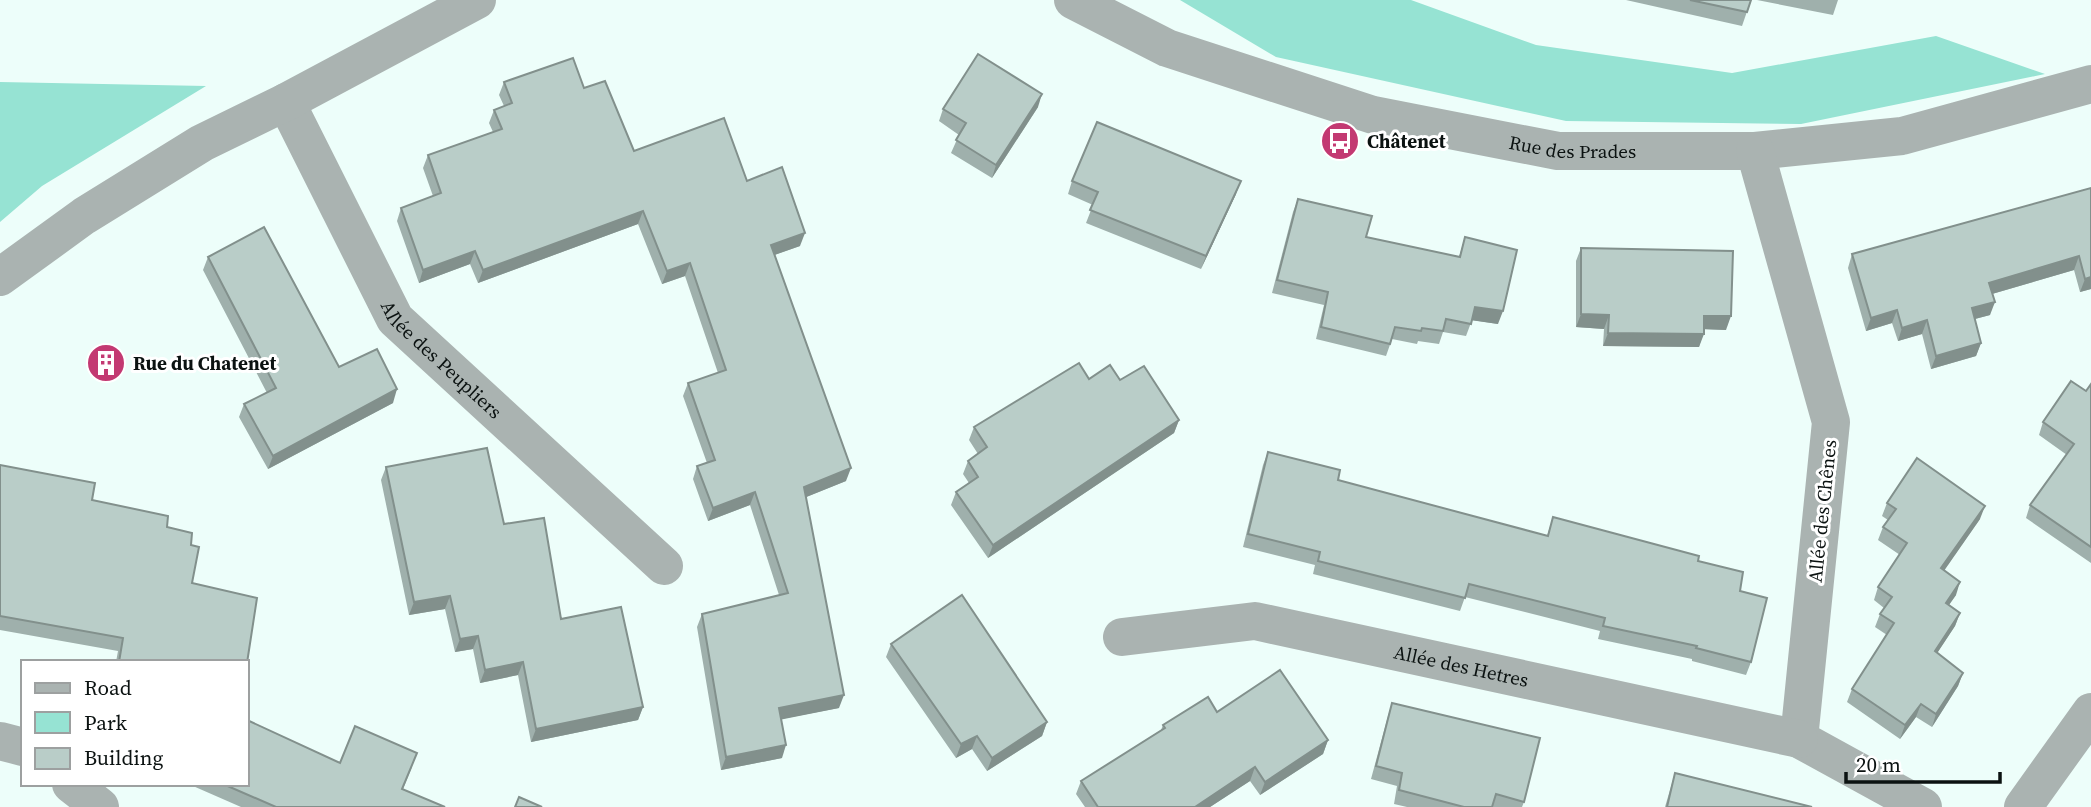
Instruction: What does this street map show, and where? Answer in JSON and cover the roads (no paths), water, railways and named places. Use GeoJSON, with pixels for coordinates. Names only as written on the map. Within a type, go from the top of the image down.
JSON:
{"type":"FeatureCollection","features":[{"type":"Feature","properties":{"kind":"street"},"geometry":{"type":"LineString","coordinates":[[0,277],[84,216],[202,143],[286,102],[477,0]]}},
{"type":"Feature","properties":{"kind":"street","name":"Rue des Prades"},"geometry":{"type":"LineString","coordinates":[[1073,0],[1167,48],[1373,115],[1559,151],[1755,151],[1902,136],[2091,84]]}},
{"type":"Feature","properties":{"kind":"street","name":"Allée des Peupliers"},"geometry":{"type":"LineString","coordinates":[[286,102],[395,319],[664,566]]}},
{"type":"Feature","properties":{"kind":"street","name":"Allée des Chênes"},"geometry":{"type":"LineString","coordinates":[[1755,151],[1831,422],[1799,739]]}},
{"type":"Feature","properties":{"kind":"street","name":"Allée des Hetres"},"geometry":{"type":"LineString","coordinates":[[1122,638],[1255,621],[1799,739]]}},
{"type":"Feature","properties":{"kind":"street"},"geometry":{"type":"LineString","coordinates":[[2022,807],[2091,712]]}},
{"type":"Feature","properties":{"kind":"street"},"geometry":{"type":"LineString","coordinates":[[1799,739],[1923,807]]}},
{"type":"Feature","properties":{"kind":"street"},"geometry":{"type":"LineString","coordinates":[[0,741],[21,746]]}},
{"type":"Feature","properties":{"kind":"street"},"geometry":{"type":"LineString","coordinates":[[74,786],[100,807]]}},
{"type":"Feature","properties":{"kind":"place","name":"Châtenet"},"geometry":{"type":"Point","coordinates":[1340,141]}},
{"type":"Feature","properties":{"kind":"place","name":"Rue du Chatenet"},"geometry":{"type":"Point","coordinates":[106,363]}}]}
